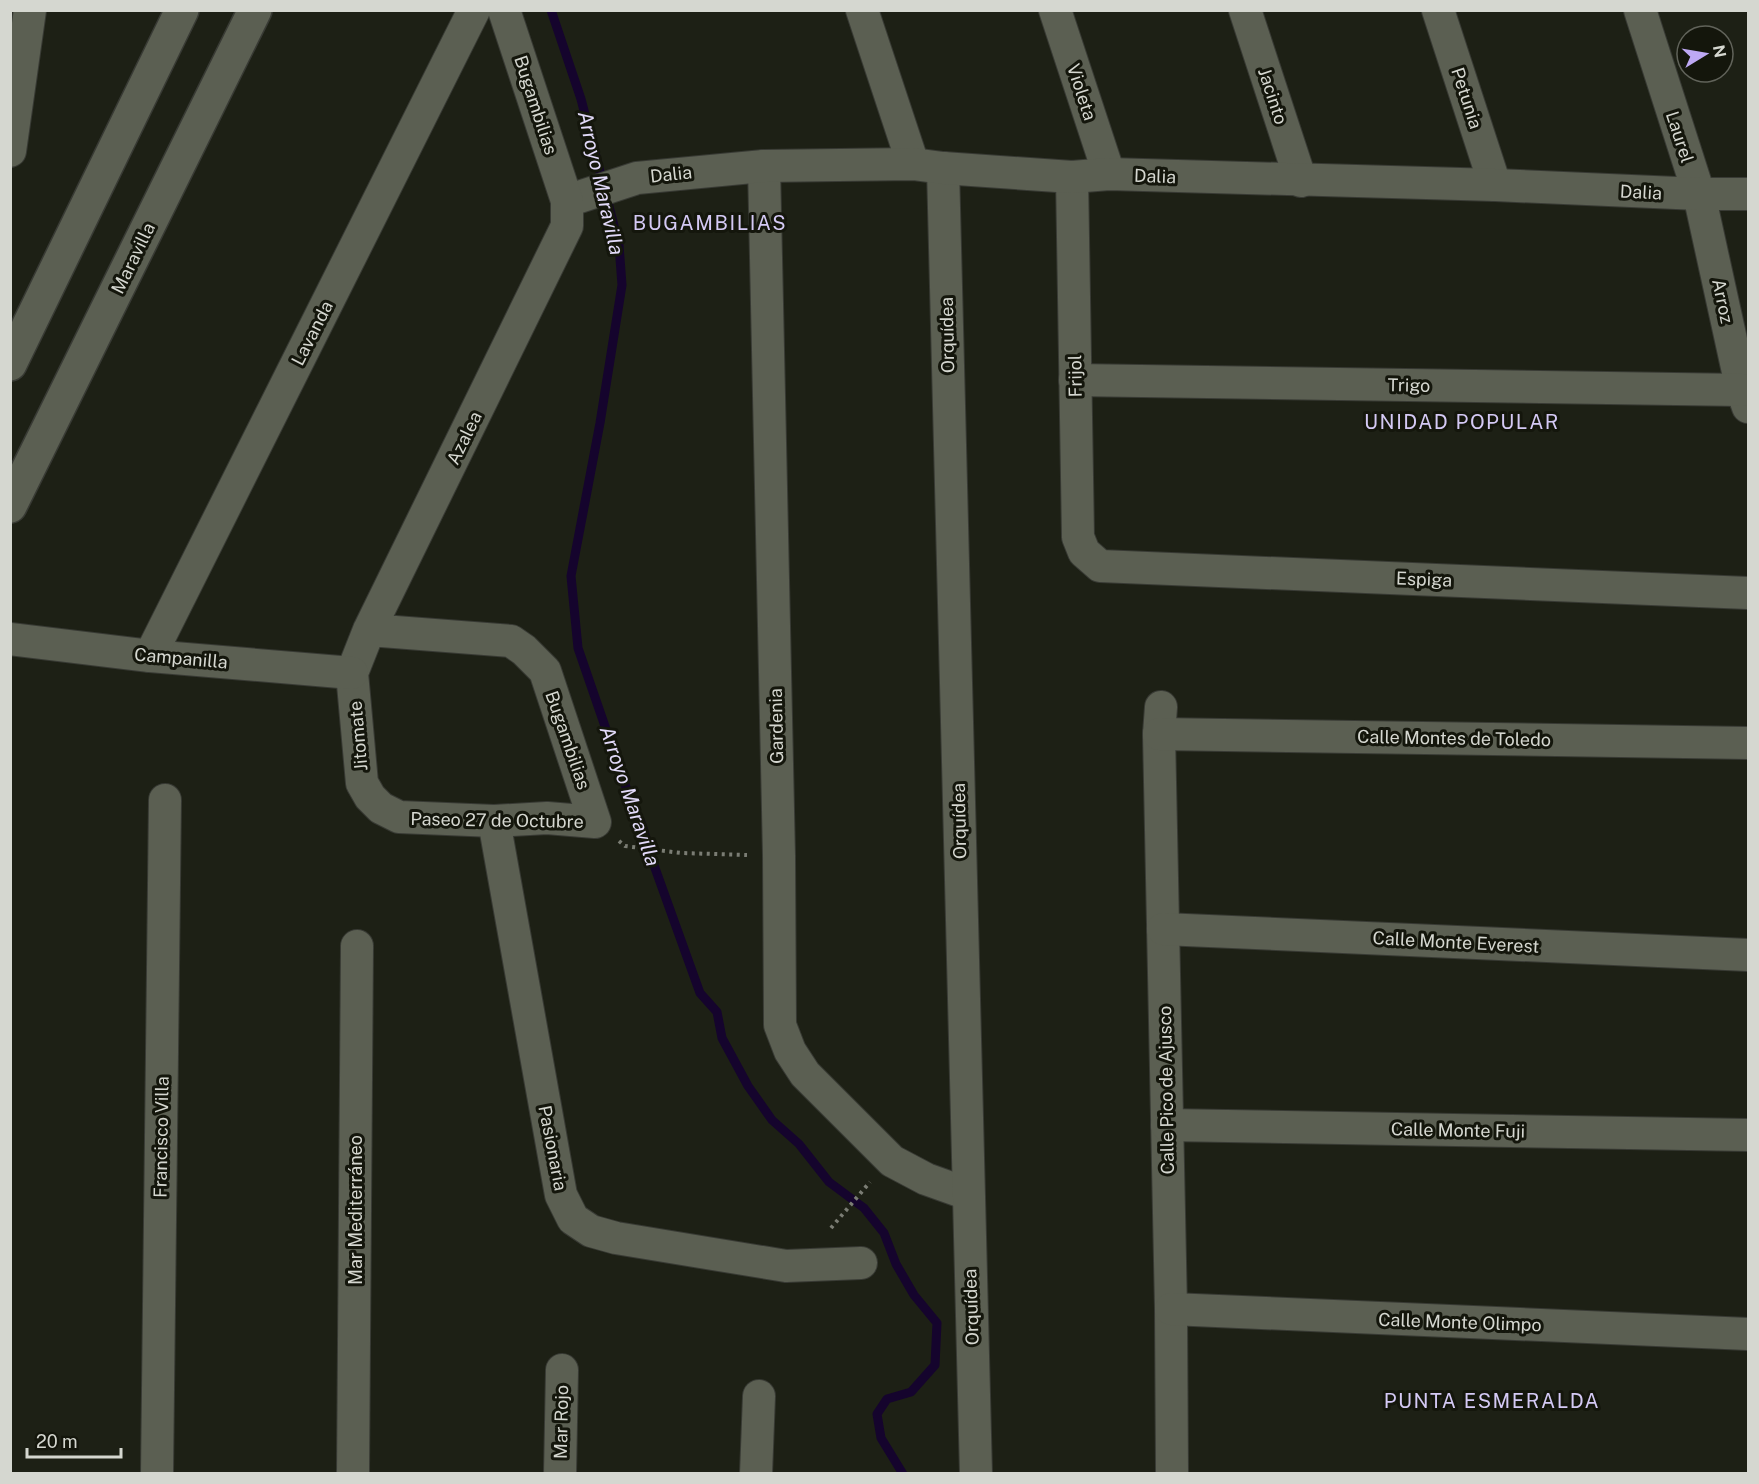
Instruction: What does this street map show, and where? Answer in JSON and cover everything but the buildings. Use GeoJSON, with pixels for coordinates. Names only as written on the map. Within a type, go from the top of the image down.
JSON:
{"type":"FeatureCollection","features":[{"type":"Feature","properties":{"kind":"main road"},"geometry":{"type":"LineString","coordinates":[[13,352],[182,10]]}},
{"type":"Feature","properties":{"kind":"main road","name":"Maravilla"},"geometry":{"type":"LineString","coordinates":[[12,499],[255,10]]}},
{"type":"Feature","properties":{"kind":"street"},"geometry":{"type":"LineString","coordinates":[[10,151],[30,10]]}},
{"type":"Feature","properties":{"kind":"street","name":"Lavanda"},"geometry":{"type":"LineString","coordinates":[[150,656],[474,10]]}},
{"type":"Feature","properties":{"kind":"street","name":"Bugambilias"},"geometry":{"type":"LineString","coordinates":[[504,10],[575,199]]}},
{"type":"Feature","properties":{"kind":"street"},"geometry":{"type":"LineString","coordinates":[[862,10],[913,164]]}},
{"type":"Feature","properties":{"kind":"street","name":"Violeta"},"geometry":{"type":"LineString","coordinates":[[1054,10],[1109,174]]}},
{"type":"Feature","properties":{"kind":"street","name":"Jacinto"},"geometry":{"type":"LineString","coordinates":[[1245,10],[1301,181]]}},
{"type":"Feature","properties":{"kind":"street","name":"Petunia"},"geometry":{"type":"LineString","coordinates":[[1438,10],[1495,185]]}},
{"type":"Feature","properties":{"kind":"street","name":"Laurel"},"geometry":{"type":"LineString","coordinates":[[1640,10],[1699,194]]}},
{"type":"Feature","properties":{"kind":"street","name":"Dalia"},"geometry":{"type":"LineString","coordinates":[[575,199],[637,178],[764,166],[913,164],[1072,177],[1109,174],[1749,194]]}},
{"type":"Feature","properties":{"kind":"street","name":"Gardenia"},"geometry":{"type":"LineString","coordinates":[[764,166],[779,856],[780,1025],[790,1051],[805,1074],[892,1161],[926,1179],[968,1194]]}},
{"type":"Feature","properties":{"kind":"street","name":"Orquídea"},"geometry":{"type":"LineString","coordinates":[[943,168],[976,1473]]}},
{"type":"Feature","properties":{"kind":"street","name":"Frijol"},"geometry":{"type":"LineString","coordinates":[[1072,177],[1078,537],[1084,552],[1100,566]]}},
{"type":"Feature","properties":{"kind":"street","name":"Arroz"},"geometry":{"type":"LineString","coordinates":[[1699,194],[1745,398]]}},
{"type":"Feature","properties":{"kind":"street","name":"Azalea"},"geometry":{"type":"LineString","coordinates":[[352,673],[369,630],[558,247],[575,199]]}},
{"type":"Feature","properties":{"kind":"street","name":"Trigo"},"geometry":{"type":"LineString","coordinates":[[1075,380],[1745,398]]}},
{"type":"Feature","properties":{"kind":"street","name":"Espiga"},"geometry":{"type":"LineString","coordinates":[[1100,566],[1749,593]]}},
{"type":"Feature","properties":{"kind":"street","name":"Bugambilias"},"geometry":{"type":"LineString","coordinates":[[369,630],[511,641],[536,661],[545,671],[595,822]]}},
{"type":"Feature","properties":{"kind":"street","name":"Campanilla"},"geometry":{"type":"LineString","coordinates":[[10,639],[150,656],[352,673]]}},
{"type":"Feature","properties":{"kind":"street","name":"Jitomate"},"geometry":{"type":"LineString","coordinates":[[352,673],[362,783],[370,797],[381,808],[399,817]]}},
{"type":"Feature","properties":{"kind":"street","name":"Calle Montes de Toledo"},"geometry":{"type":"LineString","coordinates":[[1160,720],[1749,743]]}},
{"type":"Feature","properties":{"kind":"street","name":"Calle Pico de Ajusco"},"geometry":{"type":"LineString","coordinates":[[1160,720],[1172,1473]]}},
{"type":"Feature","properties":{"kind":"street","name":"Francisco Villa"},"geometry":{"type":"LineString","coordinates":[[157,1473],[165,800]]}},
{"type":"Feature","properties":{"kind":"street","name":"Paseo 27 de Octubre"},"geometry":{"type":"LineString","coordinates":[[399,817],[494,821],[547,818],[595,822]]}},
{"type":"Feature","properties":{"kind":"street","name":"Pasionaria"},"geometry":{"type":"LineString","coordinates":[[494,821],[561,1195],[573,1219],[591,1231],[616,1238],[786,1266],[861,1263]]}},
{"type":"Feature","properties":{"kind":"street","name":"Calle Monte Everest"},"geometry":{"type":"LineString","coordinates":[[1163,929],[1749,955]]}},
{"type":"Feature","properties":{"kind":"street","name":"Mar Mediterráneo"},"geometry":{"type":"LineString","coordinates":[[353,1473],[357,946]]}},
{"type":"Feature","properties":{"kind":"street","name":"Calle Monte Fuji"},"geometry":{"type":"LineString","coordinates":[[1167,1125],[1749,1135]]}},
{"type":"Feature","properties":{"kind":"street","name":"Calle Monte Olimpo"},"geometry":{"type":"LineString","coordinates":[[1171,1310],[1749,1334]]}},
{"type":"Feature","properties":{"kind":"street","name":"Mar Rojo"},"geometry":{"type":"LineString","coordinates":[[560,1473],[562,1370]]}},
{"type":"Feature","properties":{"kind":"street"},"geometry":{"type":"LineString","coordinates":[[756,1473],[759,1396]]}},
{"type":"Feature","properties":{"kind":"path"},"geometry":{"type":"LineString","coordinates":[[625,846],[681,853],[779,856]]}},
{"type":"Feature","properties":{"kind":"path"},"geometry":{"type":"LineString","coordinates":[[831,1228],[867,1185]]}},
{"type":"Feature","properties":{"kind":"waterway","name":"Arroyo Maravilla"},"geometry":{"type":"LineString","coordinates":[[551,10],[581,99],[619,245],[622,285],[600,423],[571,576],[578,648],[700,993],[717,1012],[722,1038],[748,1086],[772,1120],[799,1144],[829,1182],[864,1208],[884,1233],[896,1264],[914,1295],[937,1323],[935,1365],[911,1392],[887,1399],[877,1414],[881,1438],[903,1474]]}},
{"type":"Feature","properties":{"kind":"district","name":"BUGAMBILIAS"},"geometry":{"type":"Point","coordinates":[710,223]}},
{"type":"Feature","properties":{"kind":"district","name":"UNIDAD POPULAR"},"geometry":{"type":"Point","coordinates":[1462,422]}},
{"type":"Feature","properties":{"kind":"district","name":"PUNTA ESMERALDA"},"geometry":{"type":"Point","coordinates":[1492,1401]}}]}
